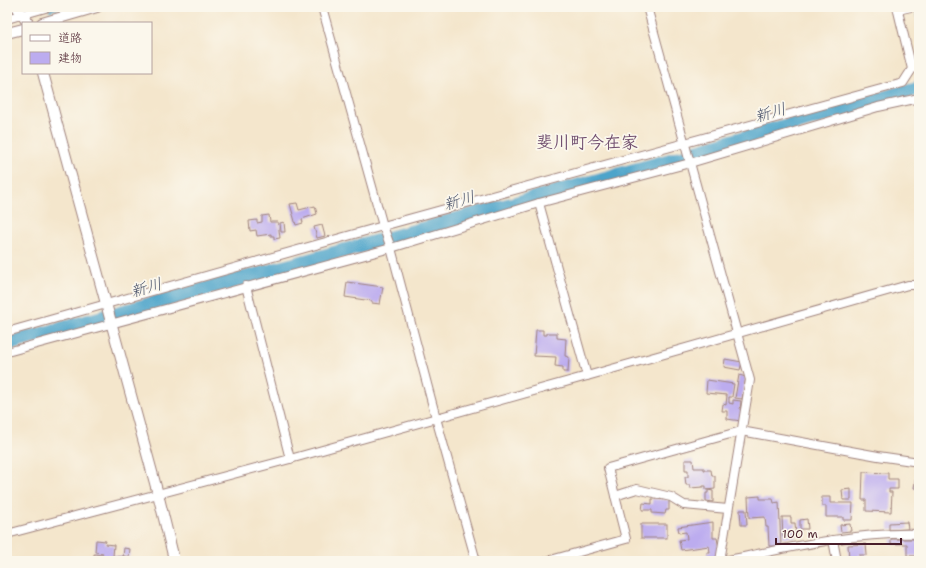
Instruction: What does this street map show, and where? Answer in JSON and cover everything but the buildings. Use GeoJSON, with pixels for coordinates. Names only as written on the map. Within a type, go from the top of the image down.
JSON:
{"type":"FeatureCollection","features":[{"type":"Feature","properties":{"kind":"street"},"geometry":{"type":"LineString","coordinates":[[7,19],[49,7],[52,20]]}},
{"type":"Feature","properties":{"kind":"street"},"geometry":{"type":"LineString","coordinates":[[45,22],[97,7]]}},
{"type":"Feature","properties":{"kind":"street"},"geometry":{"type":"LineString","coordinates":[[322,7],[384,229],[392,248],[436,418],[476,561]]}},
{"type":"Feature","properties":{"kind":"street"},"geometry":{"type":"LineString","coordinates":[[647,7],[750,380],[720,561]]}},
{"type":"Feature","properties":{"kind":"street"},"geometry":{"type":"LineString","coordinates":[[7,332],[108,307],[685,146],[902,83],[912,69],[902,8]]}},
{"type":"Feature","properties":{"kind":"street"},"geometry":{"type":"LineString","coordinates":[[7,33],[22,29]]}},
{"type":"Feature","properties":{"kind":"street"},"geometry":{"type":"LineString","coordinates":[[43,74],[158,494],[174,555],[173,561]]}},
{"type":"Feature","properties":{"kind":"street"},"geometry":{"type":"LineString","coordinates":[[7,352],[246,286],[392,248],[539,203],[690,163],[878,107],[919,98]]}},
{"type":"Feature","properties":{"kind":"street"},"geometry":{"type":"LineString","coordinates":[[539,203],[587,376]]}},
{"type":"Feature","properties":{"kind":"street"},"geometry":{"type":"LineString","coordinates":[[7,534],[436,418],[908,285],[919,285]]}},
{"type":"Feature","properties":{"kind":"street"},"geometry":{"type":"LineString","coordinates":[[246,286],[290,458]]}},
{"type":"Feature","properties":{"kind":"street"},"geometry":{"type":"LineString","coordinates":[[547,561],[626,539],[608,468],[741,431],[919,462]]}},
{"type":"Feature","properties":{"kind":"street"},"geometry":{"type":"LineString","coordinates":[[615,496],[637,489],[671,497],[684,505],[728,509]]}},
{"type":"Feature","properties":{"kind":"street"},"geometry":{"type":"LineString","coordinates":[[724,561],[833,540],[872,535],[919,534]]}},
{"type":"Feature","properties":{"kind":"street"},"geometry":{"type":"LineString","coordinates":[[833,540],[837,561]]}},
{"type":"Feature","properties":{"kind":"waterway"},"geometry":{"type":"LineString","coordinates":[[50,10],[60,7]]}},
{"type":"Feature","properties":{"kind":"waterway"},"geometry":{"type":"LineString","coordinates":[[915,7],[919,18]]}},
{"type":"Feature","properties":{"kind":"waterway","name":"新川"},"geometry":{"type":"LineString","coordinates":[[7,344],[690,155],[691,153],[919,88]]}},
{"type":"Feature","properties":{"kind":"district","name":"斐川町今在家"},"geometry":{"type":"Point","coordinates":[587,142]}}]}
